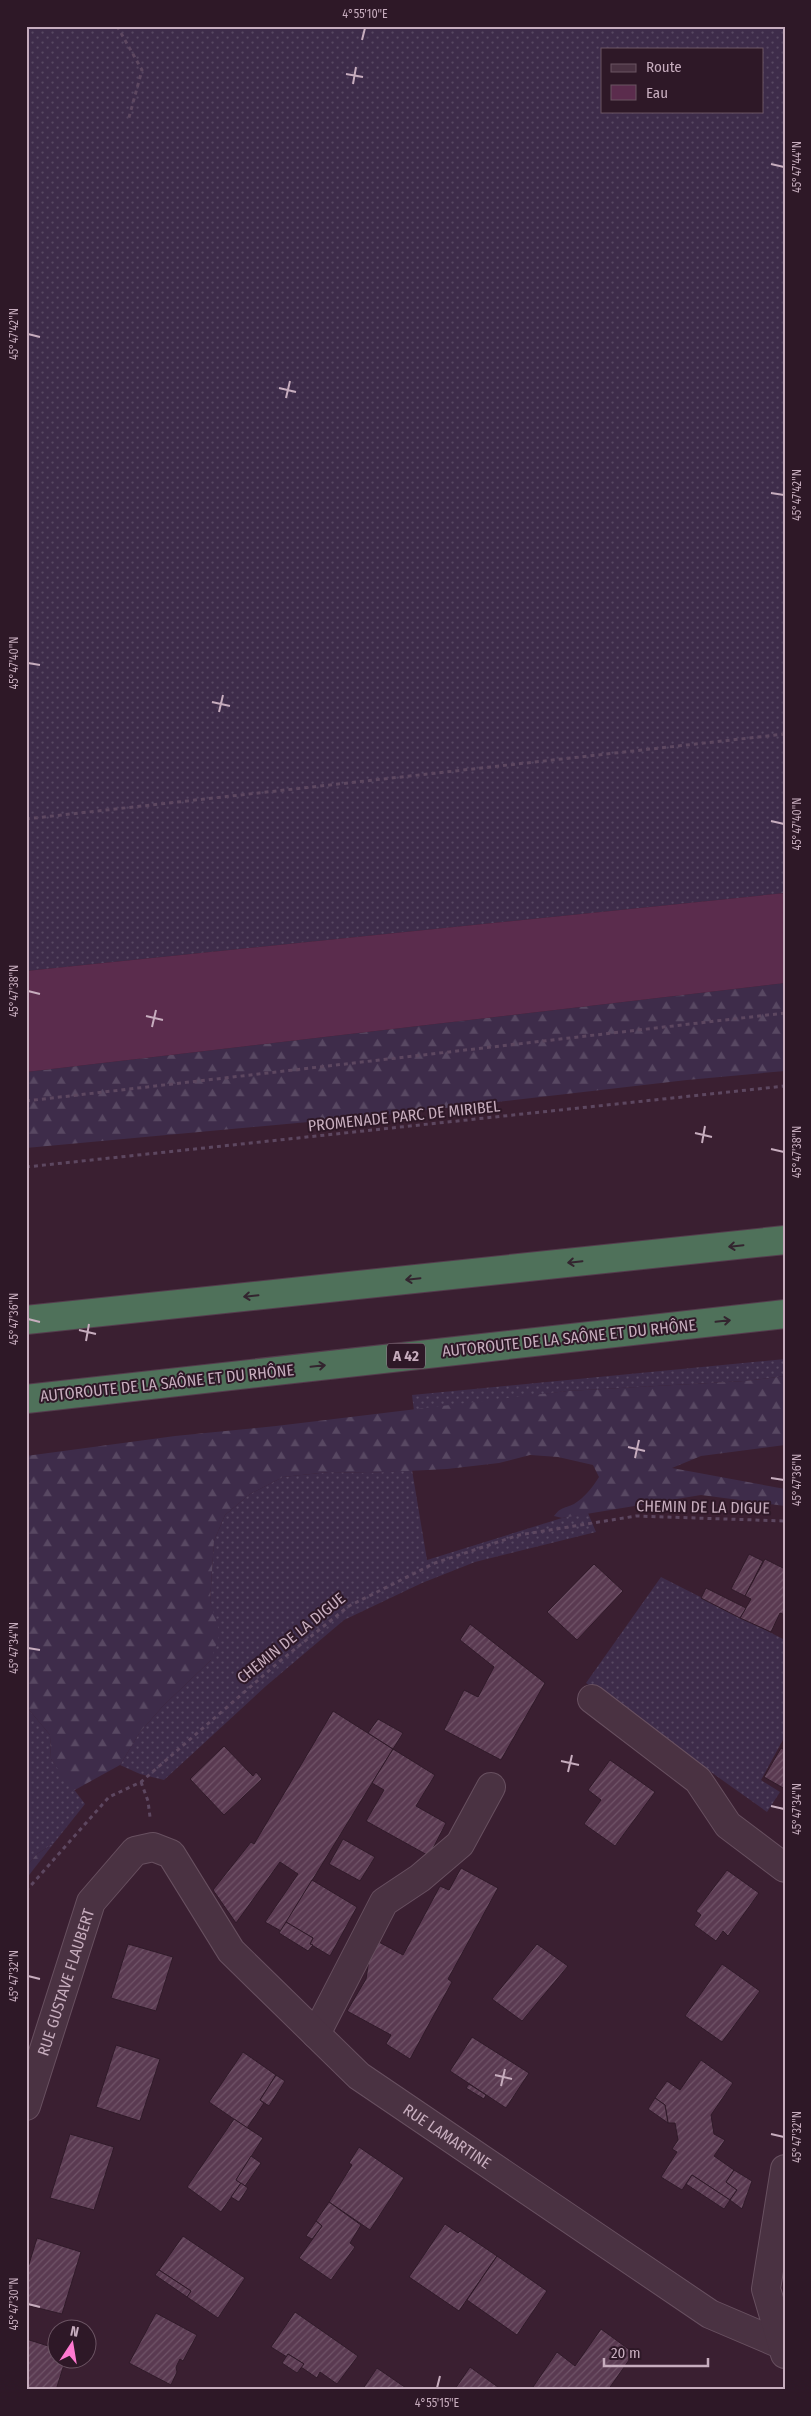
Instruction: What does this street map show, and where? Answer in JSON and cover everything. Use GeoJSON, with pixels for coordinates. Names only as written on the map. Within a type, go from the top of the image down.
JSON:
{"type":"FeatureCollection","features":[{"type":"Feature","properties":{"kind":"highway"},"geometry":{"type":"LineString","coordinates":[[26,1320],[785,1240]]}},
{"type":"Feature","properties":{"kind":"highway","name":"AUTOROUTE DE LA SAÔNE ET DU RHÔNE"},"geometry":{"type":"LineString","coordinates":[[26,1399],[785,1314]]}},
{"type":"Feature","properties":{"kind":"street"},"geometry":{"type":"LineString","coordinates":[[592,1699],[698,1780],[728,1826],[785,1868]]}},
{"type":"Feature","properties":{"kind":"street"},"geometry":{"type":"LineString","coordinates":[[316,2034],[384,1902],[420,1878],[460,1844],[491,1787]]}},
{"type":"Feature","properties":{"kind":"street","name":"RUE GUSTAVE FLAUBERT"},"geometry":{"type":"LineString","coordinates":[[26,2106],[90,1902],[135,1851],[154,1847],[171,1854]]}},
{"type":"Feature","properties":{"kind":"street","name":"RUE LAMARTINE"},"geometry":{"type":"LineString","coordinates":[[171,1854],[231,1951],[359,2076],[710,2314],[784,2348]]}},
{"type":"Feature","properties":{"kind":"street"},"geometry":{"type":"LineString","coordinates":[[784,2348],[766,2289],[785,2169]]}},
{"type":"Feature","properties":{"kind":"path"},"geometry":{"type":"LineString","coordinates":[[117,26],[142,70],[128,121]]}},
{"type":"Feature","properties":{"kind":"path"},"geometry":{"type":"LineString","coordinates":[[26,819],[785,734]]}},
{"type":"Feature","properties":{"kind":"path"},"geometry":{"type":"LineString","coordinates":[[26,1101],[785,1013]]}},
{"type":"Feature","properties":{"kind":"path","name":"PROMENADE PARC DE MIRIBEL"},"geometry":{"type":"LineString","coordinates":[[26,1167],[416,1128],[785,1086]]}},
{"type":"Feature","properties":{"kind":"path","name":"CHEMIN DE LA DIGUE"},"geometry":{"type":"LineString","coordinates":[[26,1891],[109,1797],[141,1782],[280,1660],[349,1606],[434,1563],[519,1535],[636,1516],[785,1521]]}},
{"type":"Feature","properties":{"kind":"green space"},"geometry":{"type":"Polygon","coordinates":[[[26,26],[785,26],[785,893],[26,971],[26,26]]]}},
{"type":"Feature","properties":{"kind":"green space"},"geometry":{"type":"Polygon","coordinates":[[[785,983],[785,1071],[687,1080],[385,1115],[26,1148],[26,1072],[785,983]]]}},
{"type":"Feature","properties":{"kind":"green space"},"geometry":{"type":"Polygon","coordinates":[[[785,1359],[785,1376],[745,1381],[567,1391],[414,1411],[412,1395],[785,1359]]]}},
{"type":"Feature","properties":{"kind":"green space"},"geometry":{"type":"Polygon","coordinates":[[[785,1376],[785,1445],[701,1456],[672,1468],[785,1489],[785,1506],[701,1495],[562,1518],[554,1516],[561,1509],[574,1504],[582,1498],[599,1477],[593,1465],[558,1457],[530,1455],[499,1463],[447,1469],[369,1473],[329,1472],[283,1477],[250,1494],[225,1515],[214,1541],[210,1601],[220,1633],[211,1660],[163,1706],[140,1732],[120,1765],[73,1791],[51,1759],[50,1735],[26,1706],[26,1456],[175,1436],[276,1426],[567,1391],[745,1381],[785,1376]]]}},
{"type":"Feature","properties":{"kind":"green space"},"geometry":{"type":"Polygon","coordinates":[[[412,1470],[427,1560],[562,1518],[588,1513],[596,1532],[475,1562],[422,1583],[344,1620],[266,1686],[164,1780],[140,1774],[120,1765],[140,1732],[163,1706],[211,1660],[213,1613],[210,1601],[214,1541],[225,1515],[250,1494],[283,1477],[329,1472],[369,1473],[412,1470]]]}},
{"type":"Feature","properties":{"kind":"green space"},"geometry":{"type":"Polygon","coordinates":[[[661,1577],[785,1640],[785,1736],[761,1780],[780,1792],[767,1812],[586,1683],[661,1577]]]}},
{"type":"Feature","properties":{"kind":"green space"},"geometry":{"type":"Polygon","coordinates":[[[26,1706],[50,1735],[51,1759],[85,1804],[54,1843],[37,1854],[26,1867],[26,1706]]]}},
{"type":"Feature","properties":{"kind":"green space"},"geometry":{"type":"Polygon","coordinates":[[[54,1843],[26,1879],[26,1867],[37,1854],[54,1843]]]}},
{"type":"Feature","properties":{"kind":"water"},"geometry":{"type":"Polygon","coordinates":[[[785,893],[785,983],[26,1072],[26,971],[785,893]]]}},
{"type":"Feature","properties":{"kind":"building"},"geometry":{"type":"Polygon","coordinates":[[[749,1554],[763,1561],[745,1596],[731,1589],[749,1554]]]}},
{"type":"Feature","properties":{"kind":"building"},"geometry":{"type":"Polygon","coordinates":[[[765,1559],[785,1569],[785,1615],[780,1613],[771,1632],[740,1618],[751,1599],[745,1596],[765,1559]]]}},
{"type":"Feature","properties":{"kind":"building"},"geometry":{"type":"Polygon","coordinates":[[[594,1564],[623,1591],[577,1640],[547,1612],[594,1564]]]}},
{"type":"Feature","properties":{"kind":"building"},"geometry":{"type":"Polygon","coordinates":[[[706,1588],[746,1608],[740,1618],[701,1598],[706,1588]]]}},
{"type":"Feature","properties":{"kind":"building"},"geometry":{"type":"Polygon","coordinates":[[[470,1624],[545,1683],[501,1760],[444,1730],[464,1690],[478,1697],[494,1667],[460,1640],[470,1624]]]}},
{"type":"Feature","properties":{"kind":"building"},"geometry":{"type":"Polygon","coordinates":[[[333,1711],[393,1749],[281,1931],[265,1922],[298,1874],[280,1862],[236,1923],[213,1890],[251,1842],[254,1844],[333,1711]]]}},
{"type":"Feature","properties":{"kind":"building"},"geometry":{"type":"Polygon","coordinates":[[[378,1719],[403,1733],[393,1749],[368,1733],[378,1719]]]}},
{"type":"Feature","properties":{"kind":"building"},"geometry":{"type":"Polygon","coordinates":[[[224,1746],[253,1776],[256,1772],[262,1779],[224,1815],[190,1779],[224,1746]]]}},
{"type":"Feature","properties":{"kind":"building"},"geometry":{"type":"Polygon","coordinates":[[[781,1748],[785,1750],[785,1789],[764,1777],[781,1748]]]}},
{"type":"Feature","properties":{"kind":"building"},"geometry":{"type":"Polygon","coordinates":[[[393,1749],[435,1775],[416,1806],[446,1823],[429,1856],[366,1821],[384,1790],[372,1783],[393,1749]]]}},
{"type":"Feature","properties":{"kind":"building"},"geometry":{"type":"Polygon","coordinates":[[[610,1760],[655,1792],[615,1846],[584,1824],[601,1800],[588,1790],[610,1760]]]}},
{"type":"Feature","properties":{"kind":"building"},"geometry":{"type":"Polygon","coordinates":[[[343,1839],[375,1857],[360,1881],[329,1864],[343,1839]]]}},
{"type":"Feature","properties":{"kind":"building"},"geometry":{"type":"Polygon","coordinates":[[[461,1868],[498,1888],[448,1979],[452,1982],[410,2059],[386,2044],[391,2035],[347,2011],[366,1979],[370,1953],[377,1941],[403,1955],[440,1886],[449,1890],[461,1868]]]}},
{"type":"Feature","properties":{"kind":"building"},"geometry":{"type":"Polygon","coordinates":[[[727,1870],[759,1893],[728,1936],[723,1931],[716,1941],[694,1925],[701,1915],[696,1911],[727,1870]]]}},
{"type":"Feature","properties":{"kind":"building"},"geometry":{"type":"Polygon","coordinates":[[[312,1880],[357,1907],[330,1956],[310,1944],[313,1938],[286,1922],[312,1880]]]}},
{"type":"Feature","properties":{"kind":"building"},"geometry":{"type":"Polygon","coordinates":[[[286,1922],[313,1938],[310,1944],[313,1945],[308,1951],[279,1933],[286,1922]]]}},
{"type":"Feature","properties":{"kind":"building"},"geometry":{"type":"Polygon","coordinates":[[[128,1944],[173,1957],[156,2011],[111,1998],[128,1944]]]}},
{"type":"Feature","properties":{"kind":"building"},"geometry":{"type":"Polygon","coordinates":[[[537,1944],[568,1966],[522,2021],[492,1999],[537,1944]]]}},
{"type":"Feature","properties":{"kind":"building"},"geometry":{"type":"Polygon","coordinates":[[[722,1964],[760,1991],[722,2042],[685,2016],[722,1964]]]}},
{"type":"Feature","properties":{"kind":"building"},"geometry":{"type":"Polygon","coordinates":[[[472,2037],[529,2073],[506,2108],[450,2071],[472,2037]]]}},
{"type":"Feature","properties":{"kind":"building"},"geometry":{"type":"Polygon","coordinates":[[[116,2045],[160,2059],[140,2121],[96,2107],[116,2045]]]}},
{"type":"Feature","properties":{"kind":"building"},"geometry":{"type":"Polygon","coordinates":[[[243,2052],[276,2075],[260,2100],[264,2103],[247,2128],[209,2102],[243,2052]]]}},
{"type":"Feature","properties":{"kind":"building"},"geometry":{"type":"Polygon","coordinates":[[[701,2060],[733,2083],[711,2115],[714,2134],[725,2140],[714,2156],[734,2170],[726,2182],[737,2190],[730,2200],[692,2175],[682,2190],[661,2177],[677,2152],[672,2149],[678,2140],[675,2123],[668,2123],[665,2105],[655,2098],[667,2081],[680,2090],[701,2060]]]}},
{"type":"Feature","properties":{"kind":"building"},"geometry":{"type":"Polygon","coordinates":[[[276,2075],[285,2081],[269,2106],[260,2100],[276,2075]]]}},
{"type":"Feature","properties":{"kind":"building"},"geometry":{"type":"Polygon","coordinates":[[[469,2084],[486,2095],[484,2099],[466,2088],[469,2084]]]}},
{"type":"Feature","properties":{"kind":"building"},"geometry":{"type":"Polygon","coordinates":[[[655,2098],[665,2105],[668,2123],[648,2109],[655,2098]]]}},
{"type":"Feature","properties":{"kind":"building"},"geometry":{"type":"Polygon","coordinates":[[[234,2119],[263,2138],[236,2180],[241,2183],[221,2212],[187,2187],[234,2119]]]}},
{"type":"Feature","properties":{"kind":"building"},"geometry":{"type":"Polygon","coordinates":[[[70,2134],[114,2147],[94,2210],[50,2198],[70,2134]]]}},
{"type":"Feature","properties":{"kind":"building"},"geometry":{"type":"Polygon","coordinates":[[[359,2147],[404,2178],[370,2230],[329,2202],[352,2165],[349,2163],[359,2147]]]}},
{"type":"Feature","properties":{"kind":"building"},"geometry":{"type":"Polygon","coordinates":[[[251,2156],[261,2163],[245,2186],[236,2180],[251,2156]]]}},
{"type":"Feature","properties":{"kind":"building"},"geometry":{"type":"Polygon","coordinates":[[[734,2170],[752,2181],[742,2209],[730,2200],[737,2190],[726,2182],[734,2170]]]}},
{"type":"Feature","properties":{"kind":"building"},"geometry":{"type":"Polygon","coordinates":[[[692,2175],[730,2200],[724,2209],[686,2184],[692,2175]]]}},
{"type":"Feature","properties":{"kind":"building"},"geometry":{"type":"Polygon","coordinates":[[[241,2183],[248,2188],[239,2202],[231,2197],[241,2183]]]}},
{"type":"Feature","properties":{"kind":"building"},"geometry":{"type":"Polygon","coordinates":[[[329,2202],[361,2225],[350,2243],[355,2247],[331,2280],[299,2258],[322,2226],[316,2221],[329,2202]]]}},
{"type":"Feature","properties":{"kind":"building"},"geometry":{"type":"Polygon","coordinates":[[[316,2221],[322,2226],[312,2239],[306,2236],[316,2221]]]}},
{"type":"Feature","properties":{"kind":"building"},"geometry":{"type":"Polygon","coordinates":[[[445,2224],[458,2233],[460,2231],[497,2256],[459,2311],[409,2277],[445,2224]]]}},
{"type":"Feature","properties":{"kind":"building"},"geometry":{"type":"Polygon","coordinates":[[[183,2236],[245,2278],[218,2318],[187,2297],[191,2291],[159,2270],[183,2236]]]}},
{"type":"Feature","properties":{"kind":"building"},"geometry":{"type":"Polygon","coordinates":[[[37,2238],[81,2252],[62,2314],[26,2305],[26,2274],[37,2238]]]}},
{"type":"Feature","properties":{"kind":"building"},"geometry":{"type":"Polygon","coordinates":[[[497,2256],[547,2291],[517,2335],[467,2300],[497,2256]]]}},
{"type":"Feature","properties":{"kind":"building"},"geometry":{"type":"Polygon","coordinates":[[[159,2270],[191,2291],[187,2297],[155,2275],[159,2270]]]}},
{"type":"Feature","properties":{"kind":"building"},"geometry":{"type":"Polygon","coordinates":[[[295,2312],[358,2356],[337,2384],[320,2372],[317,2378],[301,2367],[304,2364],[288,2354],[287,2357],[271,2347],[295,2312]]]}},
{"type":"Feature","properties":{"kind":"building"},"geometry":{"type":"Polygon","coordinates":[[[156,2313],[197,2335],[183,2361],[180,2359],[171,2385],[129,2363],[156,2313]]]}},
{"type":"Feature","properties":{"kind":"building"},"geometry":{"type":"Polygon","coordinates":[[[601,2329],[634,2353],[608,2390],[537,2390],[533,2387],[557,2352],[575,2366],[601,2329]]]}},
{"type":"Feature","properties":{"kind":"building"},"geometry":{"type":"Polygon","coordinates":[[[26,2339],[48,2346],[48,2368],[63,2368],[56,2390],[26,2390],[26,2339]]]}},
{"type":"Feature","properties":{"kind":"building"},"geometry":{"type":"Polygon","coordinates":[[[288,2354],[304,2364],[297,2373],[282,2363],[288,2354]]]}},
{"type":"Feature","properties":{"kind":"building"},"geometry":{"type":"Polygon","coordinates":[[[470,2367],[502,2390],[455,2389],[470,2367]]]}},
{"type":"Feature","properties":{"kind":"building"},"geometry":{"type":"Polygon","coordinates":[[[377,2368],[409,2390],[362,2390],[377,2368]]]}}]}
